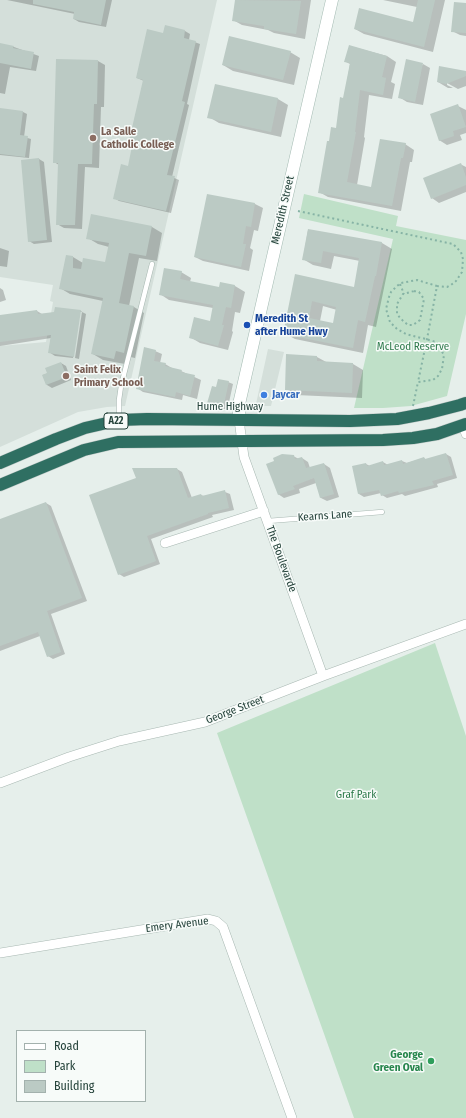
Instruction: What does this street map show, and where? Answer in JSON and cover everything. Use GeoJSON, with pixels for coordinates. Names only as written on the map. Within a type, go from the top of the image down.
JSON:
{"type":"FeatureCollection","features":[{"type":"Feature","properties":{"kind":"highway","name":"Hume Highway"},"geometry":{"type":"LineString","coordinates":[[0,463],[49,441],[85,428],[120,420],[350,421],[397,419],[430,413],[466,402]]}},
{"type":"Feature","properties":{"kind":"highway"},"geometry":{"type":"LineString","coordinates":[[120,420],[121,442]]}},
{"type":"Feature","properties":{"kind":"highway","name":"A22"},"geometry":{"type":"LineString","coordinates":[[0,485],[84,450],[121,442],[383,440],[413,438],[465,428]]}},
{"type":"Feature","properties":{"kind":"street","name":"Meredith Street"},"geometry":{"type":"LineString","coordinates":[[239,420],[240,404],[332,0]]}},
{"type":"Feature","properties":{"kind":"street","name":"The Boulevarde"},"geometry":{"type":"LineString","coordinates":[[239,420],[244,458],[323,676]]}},
{"type":"Feature","properties":{"kind":"street"},"geometry":{"type":"LineString","coordinates":[[165,543],[264,511]]}},
{"type":"Feature","properties":{"kind":"street","name":"George Street"},"geometry":{"type":"LineString","coordinates":[[0,783],[69,757],[118,741],[205,722],[323,676],[466,624]]}},
{"type":"Feature","properties":{"kind":"street","name":"Emery Avenue"},"geometry":{"type":"LineString","coordinates":[[0,953],[208,919],[216,921],[223,927],[292,1118]]}},
{"type":"Feature","properties":{"kind":"lane"},"geometry":{"type":"LineString","coordinates":[[120,420],[119,400],[152,264]]}},
{"type":"Feature","properties":{"kind":"lane","name":"Kearns Lane"},"geometry":{"type":"LineString","coordinates":[[268,521],[382,512]]}},
{"type":"Feature","properties":{"kind":"path"},"geometry":{"type":"LineString","coordinates":[[298,211],[453,244],[461,252],[463,258],[462,272],[456,281],[451,285],[447,287],[437,286],[417,280],[409,281],[400,284],[391,292],[389,297],[386,309],[390,322],[397,329],[406,334],[436,342],[444,355],[442,369],[438,376],[433,380],[418,382]]}},
{"type":"Feature","properties":{"kind":"path"},"geometry":{"type":"LineString","coordinates":[[400,284],[404,294]]}},
{"type":"Feature","properties":{"kind":"path"},"geometry":{"type":"LineString","coordinates":[[413,407],[437,286]]}},
{"type":"Feature","properties":{"kind":"path"},"geometry":{"type":"LineString","coordinates":[[409,292],[419,292],[424,299],[420,320],[413,325],[405,323],[397,314],[397,304],[404,294],[409,292]]}},
{"type":"Feature","properties":{"kind":"shaded area","name":"La Salle Catholic College"},"geometry":{"type":"Polygon","coordinates":[[[0,0],[217,0],[125,406],[107,407],[78,412],[0,447],[0,346],[46,342],[53,302],[50,301],[53,285],[0,277],[0,0]]]}},
{"type":"Feature","properties":{"kind":"shaded area"},"geometry":{"type":"Polygon","coordinates":[[[268,349],[284,352],[271,406],[258,406],[256,404],[268,349]]]}},
{"type":"Feature","properties":{"kind":"green space","name":"McLeod Reserve"},"geometry":{"type":"Polygon","coordinates":[[[304,194],[398,216],[396,226],[466,240],[466,314],[447,396],[411,406],[354,408],[393,239],[299,218],[304,194]]]}},
{"type":"Feature","properties":{"kind":"green space","name":"Graf Park"},"geometry":{"type":"Polygon","coordinates":[[[435,643],[466,736],[466,1118],[354,1118],[217,733],[435,643]]]}},
{"type":"Feature","properties":{"kind":"building"},"geometry":{"type":"Polygon","coordinates":[[[33,0],[106,0],[101,25],[73,19],[74,12],[33,4],[33,0]]]}},
{"type":"Feature","properties":{"kind":"building"},"geometry":{"type":"Polygon","coordinates":[[[235,0],[301,1],[296,34],[264,29],[264,26],[232,21],[235,0]]]}},
{"type":"Feature","properties":{"kind":"building"},"geometry":{"type":"Polygon","coordinates":[[[418,0],[435,0],[424,47],[354,29],[359,8],[413,22],[418,0]]]}},
{"type":"Feature","properties":{"kind":"building"},"geometry":{"type":"Polygon","coordinates":[[[454,2],[466,3],[466,33],[451,32],[454,2]]]}},
{"type":"Feature","properties":{"kind":"building"},"geometry":{"type":"Polygon","coordinates":[[[165,25],[185,30],[184,38],[196,41],[182,101],[185,102],[167,175],[175,176],[166,211],[113,199],[121,164],[128,166],[132,146],[128,145],[143,80],[136,78],[147,29],[163,33],[165,25]]]}},
{"type":"Feature","properties":{"kind":"building"},"geometry":{"type":"Polygon","coordinates":[[[229,36],[291,51],[283,80],[222,65],[229,36]]]}},
{"type":"Feature","properties":{"kind":"building"},"geometry":{"type":"Polygon","coordinates":[[[0,43],[14,46],[13,48],[34,52],[31,69],[0,63],[0,43]]]}},
{"type":"Feature","properties":{"kind":"building"},"geometry":{"type":"Polygon","coordinates":[[[349,45],[387,56],[382,77],[386,78],[383,95],[360,90],[356,132],[347,182],[371,187],[380,139],[406,143],[403,158],[401,158],[392,206],[318,193],[327,141],[329,141],[331,127],[336,128],[340,97],[343,98],[350,63],[344,62],[349,45]]]}},
{"type":"Feature","properties":{"kind":"building"},"geometry":{"type":"Polygon","coordinates":[[[56,59],[98,60],[97,104],[94,104],[92,164],[78,164],[75,225],[56,225],[58,163],[53,163],[56,59]]]}},
{"type":"Feature","properties":{"kind":"building"},"geometry":{"type":"Polygon","coordinates":[[[406,59],[423,63],[415,102],[398,98],[406,59]]]}},
{"type":"Feature","properties":{"kind":"building"},"geometry":{"type":"Polygon","coordinates":[[[439,66],[466,71],[466,76],[446,84],[437,82],[439,66]]]}},
{"type":"Feature","properties":{"kind":"building"},"geometry":{"type":"Polygon","coordinates":[[[215,84],[278,98],[271,132],[207,118],[215,84]]]}},
{"type":"Feature","properties":{"kind":"building"},"geometry":{"type":"Polygon","coordinates":[[[458,104],[466,127],[453,131],[454,136],[439,141],[430,114],[458,104]]]}},
{"type":"Feature","properties":{"kind":"building"},"geometry":{"type":"Polygon","coordinates":[[[0,108],[23,111],[20,135],[28,136],[25,157],[0,154],[0,108]]]}},
{"type":"Feature","properties":{"kind":"building"},"geometry":{"type":"Polygon","coordinates":[[[39,158],[47,240],[28,242],[21,160],[39,158]]]}},
{"type":"Feature","properties":{"kind":"building"},"geometry":{"type":"Polygon","coordinates":[[[461,163],[466,177],[466,185],[431,199],[423,178],[461,163]]]}},
{"type":"Feature","properties":{"kind":"building"},"geometry":{"type":"Polygon","coordinates":[[[207,194],[255,203],[251,227],[246,226],[243,244],[246,244],[241,267],[194,257],[207,194]]]}},
{"type":"Feature","properties":{"kind":"building"},"geometry":{"type":"Polygon","coordinates":[[[91,214],[152,226],[146,256],[129,253],[119,303],[134,306],[124,353],[116,351],[114,359],[91,354],[103,298],[59,289],[66,255],[73,256],[73,268],[81,269],[83,258],[105,262],[109,243],[86,239],[91,214]]]}},
{"type":"Feature","properties":{"kind":"building"},"geometry":{"type":"Polygon","coordinates":[[[308,229],[382,242],[365,322],[358,320],[353,348],[283,334],[295,274],[354,287],[359,258],[323,251],[321,263],[302,260],[308,229]],[[312,301],[309,318],[333,323],[336,307],[312,301]]]}},
{"type":"Feature","properties":{"kind":"building"},"geometry":{"type":"Polygon","coordinates":[[[164,268],[182,271],[180,279],[219,287],[220,282],[235,285],[231,308],[226,307],[222,325],[224,325],[218,346],[189,338],[194,317],[210,321],[213,305],[159,295],[164,268]]]}},
{"type":"Feature","properties":{"kind":"building"},"geometry":{"type":"Polygon","coordinates":[[[55,307],[81,310],[74,357],[48,353],[51,335],[0,342],[0,315],[37,310],[38,314],[54,312],[55,307]]]}},
{"type":"Feature","properties":{"kind":"building"},"geometry":{"type":"Polygon","coordinates":[[[144,347],[156,350],[154,361],[166,363],[165,366],[195,375],[190,396],[176,392],[175,397],[136,389],[144,347]]]}},
{"type":"Feature","properties":{"kind":"building"},"geometry":{"type":"Polygon","coordinates":[[[286,354],[317,356],[317,361],[353,363],[352,393],[285,390],[286,354]]]}},
{"type":"Feature","properties":{"kind":"building"},"geometry":{"type":"Polygon","coordinates":[[[61,362],[67,377],[46,385],[42,375],[47,373],[45,368],[61,362]]]}},
{"type":"Feature","properties":{"kind":"building"},"geometry":{"type":"Polygon","coordinates":[[[218,379],[229,381],[224,404],[219,407],[206,407],[212,386],[216,387],[218,379]]]}},
{"type":"Feature","properties":{"kind":"building"},"geometry":{"type":"Polygon","coordinates":[[[446,453],[453,475],[432,481],[434,485],[399,493],[398,491],[381,496],[379,490],[358,494],[352,466],[366,463],[367,466],[383,461],[384,465],[402,460],[403,464],[424,457],[425,459],[446,453]]]}},
{"type":"Feature","properties":{"kind":"building"},"geometry":{"type":"Polygon","coordinates":[[[282,454],[294,455],[295,459],[302,457],[306,468],[324,463],[334,494],[320,498],[314,478],[293,486],[295,489],[278,495],[266,464],[274,461],[273,458],[282,454]]]}},
{"type":"Feature","properties":{"kind":"building"},"geometry":{"type":"Polygon","coordinates":[[[132,468],[177,468],[188,498],[225,490],[229,508],[208,513],[147,536],[156,561],[118,575],[89,495],[136,478],[132,468]]]}},
{"type":"Feature","properties":{"kind":"building"},"geometry":{"type":"Polygon","coordinates":[[[46,502],[82,598],[47,611],[61,652],[47,657],[38,632],[0,646],[0,519],[46,502]]]}},
{"type":"Feature","properties":{"kind":"place","name":"La Salle Catholic College"},"geometry":{"type":"Point","coordinates":[93,138]}},
{"type":"Feature","properties":{"kind":"place","name":"Meredith St after Hume Hwy"},"geometry":{"type":"Point","coordinates":[247,325]}},
{"type":"Feature","properties":{"kind":"place","name":"Saint Felix Primary School"},"geometry":{"type":"Point","coordinates":[66,376]}},
{"type":"Feature","properties":{"kind":"place","name":"Jaycar"},"geometry":{"type":"Point","coordinates":[264,395]}},
{"type":"Feature","properties":{"kind":"place","name":"George Green Oval"},"geometry":{"type":"Point","coordinates":[431,1061]}}]}
